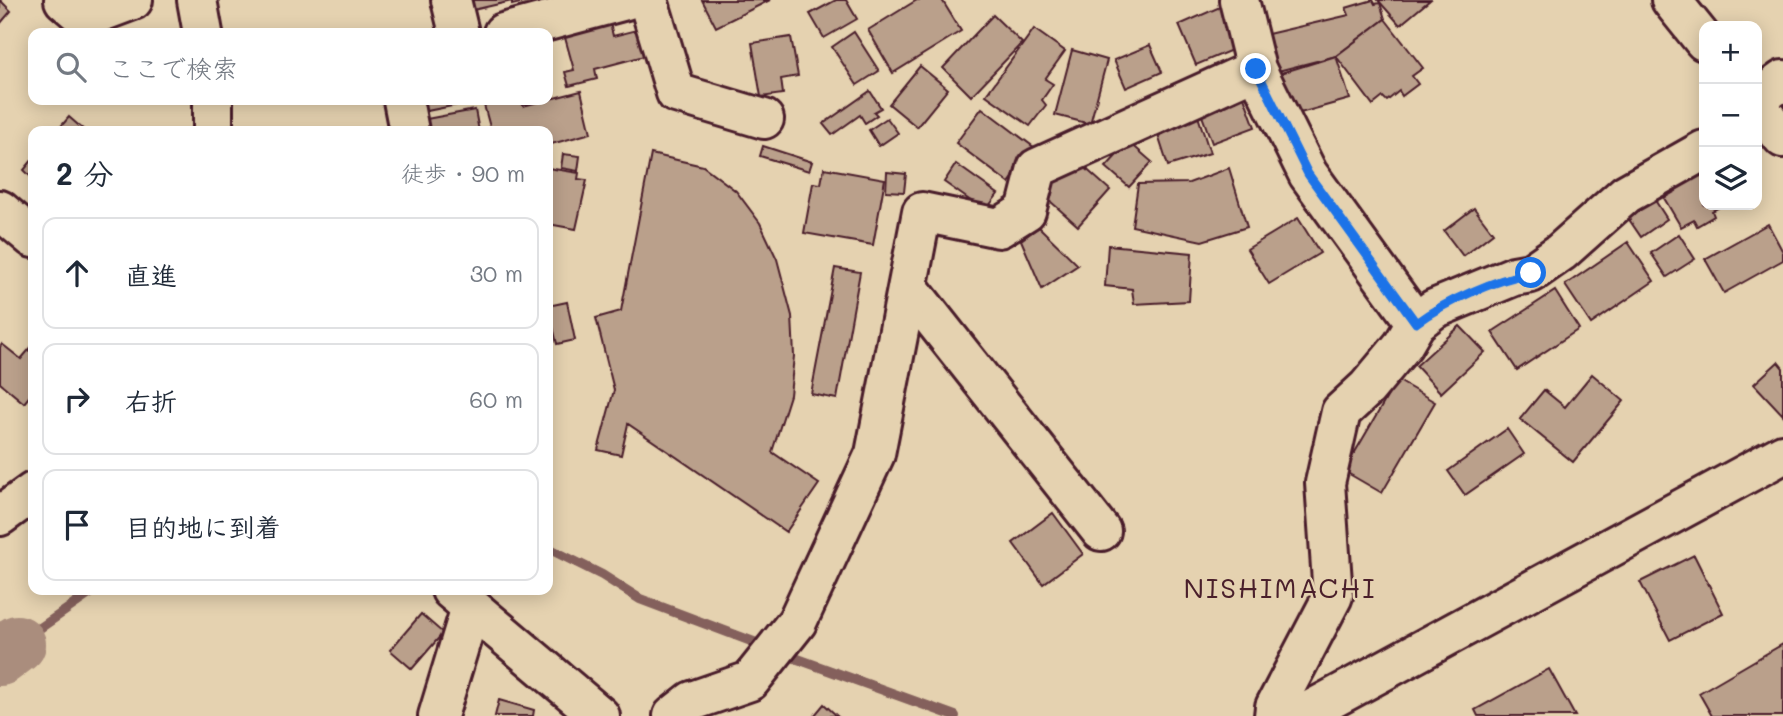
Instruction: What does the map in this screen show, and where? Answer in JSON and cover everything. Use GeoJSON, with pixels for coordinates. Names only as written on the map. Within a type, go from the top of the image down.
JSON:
{"type":"FeatureCollection","features":[{"type":"Feature","properties":{"kind":"street"},"geometry":{"type":"LineString","coordinates":[[64,0],[85,18],[134,0]]}},
{"type":"Feature","properties":{"kind":"street"},"geometry":{"type":"LineString","coordinates":[[197,0],[202,28]]}},
{"type":"Feature","properties":{"kind":"street"},"geometry":{"type":"LineString","coordinates":[[451,0],[457,28]]}},
{"type":"Feature","properties":{"kind":"street"},"geometry":{"type":"LineString","coordinates":[[522,28],[626,0]]}},
{"type":"Feature","properties":{"kind":"street"},"geometry":{"type":"LineString","coordinates":[[648,0],[676,93],[764,119]]}},
{"type":"Feature","properties":{"kind":"street"},"geometry":{"type":"LineString","coordinates":[[1239,0],[1256,69],[1308,174],[1416,323]]}},
{"type":"Feature","properties":{"kind":"street"},"geometry":{"type":"LineString","coordinates":[[1671,0],[1699,35]]}},
{"type":"Feature","properties":{"kind":"street"},"geometry":{"type":"LineString","coordinates":[[673,716],[692,701],[750,681],[797,622],[876,454],[922,212],[999,228],[1026,211],[1037,168],[1256,69]]}},
{"type":"Feature","properties":{"kind":"street"},"geometry":{"type":"LineString","coordinates":[[1762,101],[1783,80]]}},
{"type":"Feature","properties":{"kind":"street"},"geometry":{"type":"LineString","coordinates":[[213,105],[213,126]]}},
{"type":"Feature","properties":{"kind":"street"},"geometry":{"type":"LineString","coordinates":[[404,105],[408,126]]}},
{"type":"Feature","properties":{"kind":"street"},"geometry":{"type":"LineString","coordinates":[[1762,112],[1783,138]]}},
{"type":"Feature","properties":{"kind":"street"},"geometry":{"type":"LineString","coordinates":[[1274,716],[1275,707],[1333,596],[1325,483],[1341,412],[1367,388],[1394,356],[1416,323],[1434,309],[1514,276],[1531,273],[1561,252],[1626,194],[1699,153]]}},
{"type":"Feature","properties":{"kind":"street"},"geometry":{"type":"LineString","coordinates":[[0,210],[28,233]]}},
{"type":"Feature","properties":{"kind":"street"},"geometry":{"type":"LineString","coordinates":[[908,287],[1101,531]]}},
{"type":"Feature","properties":{"kind":"street"},"geometry":{"type":"LineString","coordinates":[[1300,716],[1783,454]]}},
{"type":"Feature","properties":{"kind":"street"},"geometry":{"type":"LineString","coordinates":[[0,516],[28,496]]}},
{"type":"Feature","properties":{"kind":"street"},"geometry":{"type":"LineString","coordinates":[[438,716],[461,598],[600,716]]}},
{"type":"Feature","properties":{"kind":"building"},"geometry":{"type":"Polygon","coordinates":[[[0,0],[11,11],[0,24],[0,0]]]}},
{"type":"Feature","properties":{"kind":"building"},"geometry":{"type":"Polygon","coordinates":[[[471,0],[532,0],[512,5],[512,1],[473,10],[471,0]]]}},
{"type":"Feature","properties":{"kind":"building"},"geometry":{"type":"Polygon","coordinates":[[[702,0],[770,0],[716,27],[702,0]]]}},
{"type":"Feature","properties":{"kind":"building"},"geometry":{"type":"Polygon","coordinates":[[[836,0],[846,0],[857,19],[824,38],[810,14],[836,0]]]}},
{"type":"Feature","properties":{"kind":"building"},"geometry":{"type":"Polygon","coordinates":[[[917,0],[942,0],[961,31],[893,73],[868,30],[917,0]]]}},
{"type":"Feature","properties":{"kind":"building"},"geometry":{"type":"Polygon","coordinates":[[[1373,0],[1375,4],[1380,3],[1385,19],[1336,56],[1278,71],[1268,34],[1349,15],[1346,8],[1373,0]]]}},
{"type":"Feature","properties":{"kind":"building"},"geometry":{"type":"Polygon","coordinates":[[[1378,0],[1430,0],[1400,25],[1378,0]]]}},
{"type":"Feature","properties":{"kind":"building"},"geometry":{"type":"Polygon","coordinates":[[[1222,6],[1239,47],[1196,65],[1179,25],[1222,6]]]}},
{"type":"Feature","properties":{"kind":"building"},"geometry":{"type":"Polygon","coordinates":[[[993,15],[1022,43],[971,96],[943,68],[993,15]]]}},
{"type":"Feature","properties":{"kind":"building"},"geometry":{"type":"Polygon","coordinates":[[[1385,19],[1423,68],[1412,76],[1418,84],[1402,96],[1399,91],[1387,101],[1383,97],[1373,105],[1336,56],[1385,19]]]}},
{"type":"Feature","properties":{"kind":"building"},"geometry":{"type":"Polygon","coordinates":[[[610,23],[613,36],[637,30],[644,56],[595,69],[597,79],[569,86],[565,72],[574,70],[564,34],[610,23]]]}},
{"type":"Feature","properties":{"kind":"building"},"geometry":{"type":"Polygon","coordinates":[[[1034,29],[1065,51],[1045,79],[1053,84],[1042,100],[1046,105],[1030,126],[986,95],[1034,29]]]}},
{"type":"Feature","properties":{"kind":"building"},"geometry":{"type":"Polygon","coordinates":[[[854,32],[879,71],[857,85],[832,47],[854,32]]]}},
{"type":"Feature","properties":{"kind":"building"},"geometry":{"type":"Polygon","coordinates":[[[791,37],[798,76],[781,79],[783,94],[761,97],[752,43],[791,37]]]}},
{"type":"Feature","properties":{"kind":"building"},"geometry":{"type":"Polygon","coordinates":[[[1150,45],[1162,72],[1126,88],[1114,60],[1150,45]]]}},
{"type":"Feature","properties":{"kind":"building"},"geometry":{"type":"Polygon","coordinates":[[[1072,50],[1107,60],[1090,124],[1055,115],[1072,50]]]}},
{"type":"Feature","properties":{"kind":"building"},"geometry":{"type":"Polygon","coordinates":[[[1336,56],[1350,99],[1293,115],[1281,73],[1336,56]]]}},
{"type":"Feature","properties":{"kind":"building"},"geometry":{"type":"Polygon","coordinates":[[[920,66],[948,89],[917,127],[889,104],[920,66]]]}},
{"type":"Feature","properties":{"kind":"building"},"geometry":{"type":"Polygon","coordinates":[[[1240,86],[1255,127],[1212,143],[1197,102],[1240,86]]]}},
{"type":"Feature","properties":{"kind":"building"},"geometry":{"type":"Polygon","coordinates":[[[581,91],[591,133],[553,144],[553,126],[490,126],[484,105],[553,105],[553,98],[581,91]]]}},
{"type":"Feature","properties":{"kind":"building"},"geometry":{"type":"Polygon","coordinates":[[[870,91],[881,108],[874,112],[877,115],[865,123],[860,115],[832,135],[823,124],[870,91]]]}},
{"type":"Feature","properties":{"kind":"building"},"geometry":{"type":"Polygon","coordinates":[[[420,105],[457,105],[422,112],[420,105]]]}},
{"type":"Feature","properties":{"kind":"building"},"geometry":{"type":"Polygon","coordinates":[[[982,108],[1035,148],[1009,183],[956,143],[982,108]]]}},
{"type":"Feature","properties":{"kind":"building"},"geometry":{"type":"Polygon","coordinates":[[[475,110],[478,126],[422,126],[421,120],[475,110]]]}},
{"type":"Feature","properties":{"kind":"building"},"geometry":{"type":"Polygon","coordinates":[[[1197,113],[1210,153],[1168,166],[1155,126],[1197,113]]]}},
{"type":"Feature","properties":{"kind":"building"},"geometry":{"type":"Polygon","coordinates":[[[69,117],[79,126],[61,126],[69,117]]]}},
{"type":"Feature","properties":{"kind":"building"},"geometry":{"type":"Polygon","coordinates":[[[887,118],[898,133],[879,146],[869,130],[887,118]]]}},
{"type":"Feature","properties":{"kind":"building"},"geometry":{"type":"Polygon","coordinates":[[[1129,142],[1152,162],[1129,187],[1106,167],[1129,142]]]}},
{"type":"Feature","properties":{"kind":"building"},"geometry":{"type":"Polygon","coordinates":[[[763,146],[812,162],[809,171],[760,156],[763,146]]]}},
{"type":"Feature","properties":{"kind":"building"},"geometry":{"type":"Polygon","coordinates":[[[563,154],[580,156],[578,171],[561,168],[563,154]]]}},
{"type":"Feature","properties":{"kind":"building"},"geometry":{"type":"Polygon","coordinates":[[[651,154],[703,166],[736,191],[760,223],[777,259],[792,316],[794,356],[790,395],[772,452],[819,484],[786,532],[628,424],[621,455],[598,450],[614,390],[596,318],[621,311],[651,154]]]}},
{"type":"Feature","properties":{"kind":"building"},"geometry":{"type":"Polygon","coordinates":[[[1073,157],[1110,190],[1078,226],[1041,193],[1073,157]]]}},
{"type":"Feature","properties":{"kind":"building"},"geometry":{"type":"Polygon","coordinates":[[[956,164],[998,194],[985,211],[944,182],[956,164]]]}},
{"type":"Feature","properties":{"kind":"building"},"geometry":{"type":"Polygon","coordinates":[[[824,168],[885,179],[873,245],[804,233],[813,183],[821,184],[824,168]]]}},
{"type":"Feature","properties":{"kind":"building"},"geometry":{"type":"Polygon","coordinates":[[[1229,168],[1247,227],[1202,241],[1132,226],[1138,184],[1189,183],[1229,168]]]}},
{"type":"Feature","properties":{"kind":"building"},"geometry":{"type":"Polygon","coordinates":[[[553,169],[579,173],[578,179],[587,180],[576,229],[553,225],[553,169]]]}},
{"type":"Feature","properties":{"kind":"building"},"geometry":{"type":"Polygon","coordinates":[[[887,172],[906,174],[904,192],[886,191],[887,172]]]}},
{"type":"Feature","properties":{"kind":"building"},"geometry":{"type":"Polygon","coordinates":[[[1688,176],[1691,180],[1699,176],[1699,210],[1714,210],[1714,216],[1697,226],[1694,220],[1681,227],[1664,198],[1676,191],[1673,185],[1688,176]]]}},
{"type":"Feature","properties":{"kind":"building"},"geometry":{"type":"Polygon","coordinates":[[[1651,194],[1667,219],[1641,237],[1624,212],[1651,194]]]}},
{"type":"Feature","properties":{"kind":"building"},"geometry":{"type":"Polygon","coordinates":[[[1474,208],[1493,233],[1463,256],[1444,231],[1474,208]]]}},
{"type":"Feature","properties":{"kind":"building"},"geometry":{"type":"Polygon","coordinates":[[[1298,218],[1320,253],[1269,284],[1247,249],[1298,218]]]}},
{"type":"Feature","properties":{"kind":"building"},"geometry":{"type":"Polygon","coordinates":[[[1768,224],[1783,252],[1783,260],[1724,293],[1705,259],[1768,224]]]}},
{"type":"Feature","properties":{"kind":"building"},"geometry":{"type":"Polygon","coordinates":[[[1039,227],[1078,265],[1042,289],[1021,240],[1039,227]]]}},
{"type":"Feature","properties":{"kind":"building"},"geometry":{"type":"Polygon","coordinates":[[[1679,234],[1695,259],[1667,277],[1651,253],[1679,234]]]}},
{"type":"Feature","properties":{"kind":"building"},"geometry":{"type":"Polygon","coordinates":[[[1628,242],[1654,281],[1591,324],[1565,285],[1628,242]]]}},
{"type":"Feature","properties":{"kind":"building"},"geometry":{"type":"Polygon","coordinates":[[[1108,245],[1192,253],[1189,301],[1134,304],[1132,289],[1105,286],[1108,245]]]}},
{"type":"Feature","properties":{"kind":"building"},"geometry":{"type":"Polygon","coordinates":[[[835,268],[860,272],[837,399],[811,394],[835,268]]]}},
{"type":"Feature","properties":{"kind":"building"},"geometry":{"type":"Polygon","coordinates":[[[1555,291],[1579,329],[1517,370],[1492,332],[1555,291]]]}},
{"type":"Feature","properties":{"kind":"building"},"geometry":{"type":"Polygon","coordinates":[[[567,302],[575,340],[557,344],[553,327],[553,305],[567,302]]]}},
{"type":"Feature","properties":{"kind":"building"},"geometry":{"type":"Polygon","coordinates":[[[1460,326],[1485,352],[1441,393],[1416,366],[1460,326]]]}},
{"type":"Feature","properties":{"kind":"building"},"geometry":{"type":"Polygon","coordinates":[[[2,344],[21,359],[28,351],[28,398],[24,403],[0,383],[2,344]]]}},
{"type":"Feature","properties":{"kind":"building"},"geometry":{"type":"Polygon","coordinates":[[[1778,362],[1783,368],[1783,415],[1754,384],[1778,362]]]}},
{"type":"Feature","properties":{"kind":"building"},"geometry":{"type":"Polygon","coordinates":[[[1592,374],[1624,401],[1573,462],[1520,419],[1544,390],[1565,407],[1592,374]]]}},
{"type":"Feature","properties":{"kind":"building"},"geometry":{"type":"Polygon","coordinates":[[[1397,380],[1435,402],[1382,493],[1344,471],[1397,380]]]}},
{"type":"Feature","properties":{"kind":"building"},"geometry":{"type":"Polygon","coordinates":[[[1507,429],[1524,454],[1465,495],[1448,471],[1507,429]]]}},
{"type":"Feature","properties":{"kind":"building"},"geometry":{"type":"Polygon","coordinates":[[[1053,513],[1083,554],[1043,584],[1013,543],[1053,513]]]}},
{"type":"Feature","properties":{"kind":"building"},"geometry":{"type":"Polygon","coordinates":[[[1694,555],[1723,613],[1670,640],[1640,582],[1694,555]]]}},
{"type":"Feature","properties":{"kind":"building"},"geometry":{"type":"Polygon","coordinates":[[[421,614],[443,633],[412,669],[390,650],[421,614]]]}},
{"type":"Feature","properties":{"kind":"building"},"geometry":{"type":"Polygon","coordinates":[[[1783,644],[1783,716],[1712,716],[1699,693],[1783,644]]]}},
{"type":"Feature","properties":{"kind":"building"},"geometry":{"type":"Polygon","coordinates":[[[1549,669],[1575,716],[1478,716],[1475,710],[1549,669]]]}},
{"type":"Feature","properties":{"kind":"building"},"geometry":{"type":"Polygon","coordinates":[[[499,700],[534,710],[533,716],[495,716],[499,700]]]}},
{"type":"Feature","properties":{"kind":"building"},"geometry":{"type":"Polygon","coordinates":[[[824,704],[837,716],[814,716],[824,704]]]}},
{"type":"Feature","properties":{"kind":"waterway"},"geometry":{"type":"LineString","coordinates":[[553,550],[602,575],[640,599],[767,647]]}},
{"type":"Feature","properties":{"kind":"waterway"},"geometry":{"type":"LineString","coordinates":[[17,644],[88,595]]}},
{"type":"Feature","properties":{"kind":"waterway"},"geometry":{"type":"LineString","coordinates":[[0,657],[17,644]]}},
{"type":"Feature","properties":{"kind":"waterway"},"geometry":{"type":"LineString","coordinates":[[784,654],[955,716]]}},
{"type":"Feature","properties":{"kind":"district","name":"NISHIMACHI"},"geometry":{"type":"Point","coordinates":[1280,588]}},
{"type":"Feature","properties":{"kind":"route"},"geometry":{"type":"LineString","coordinates":[[1256,69],[1308,174],[1416,323],[1434,309],[1514,276],[1531,273]]}}]}
